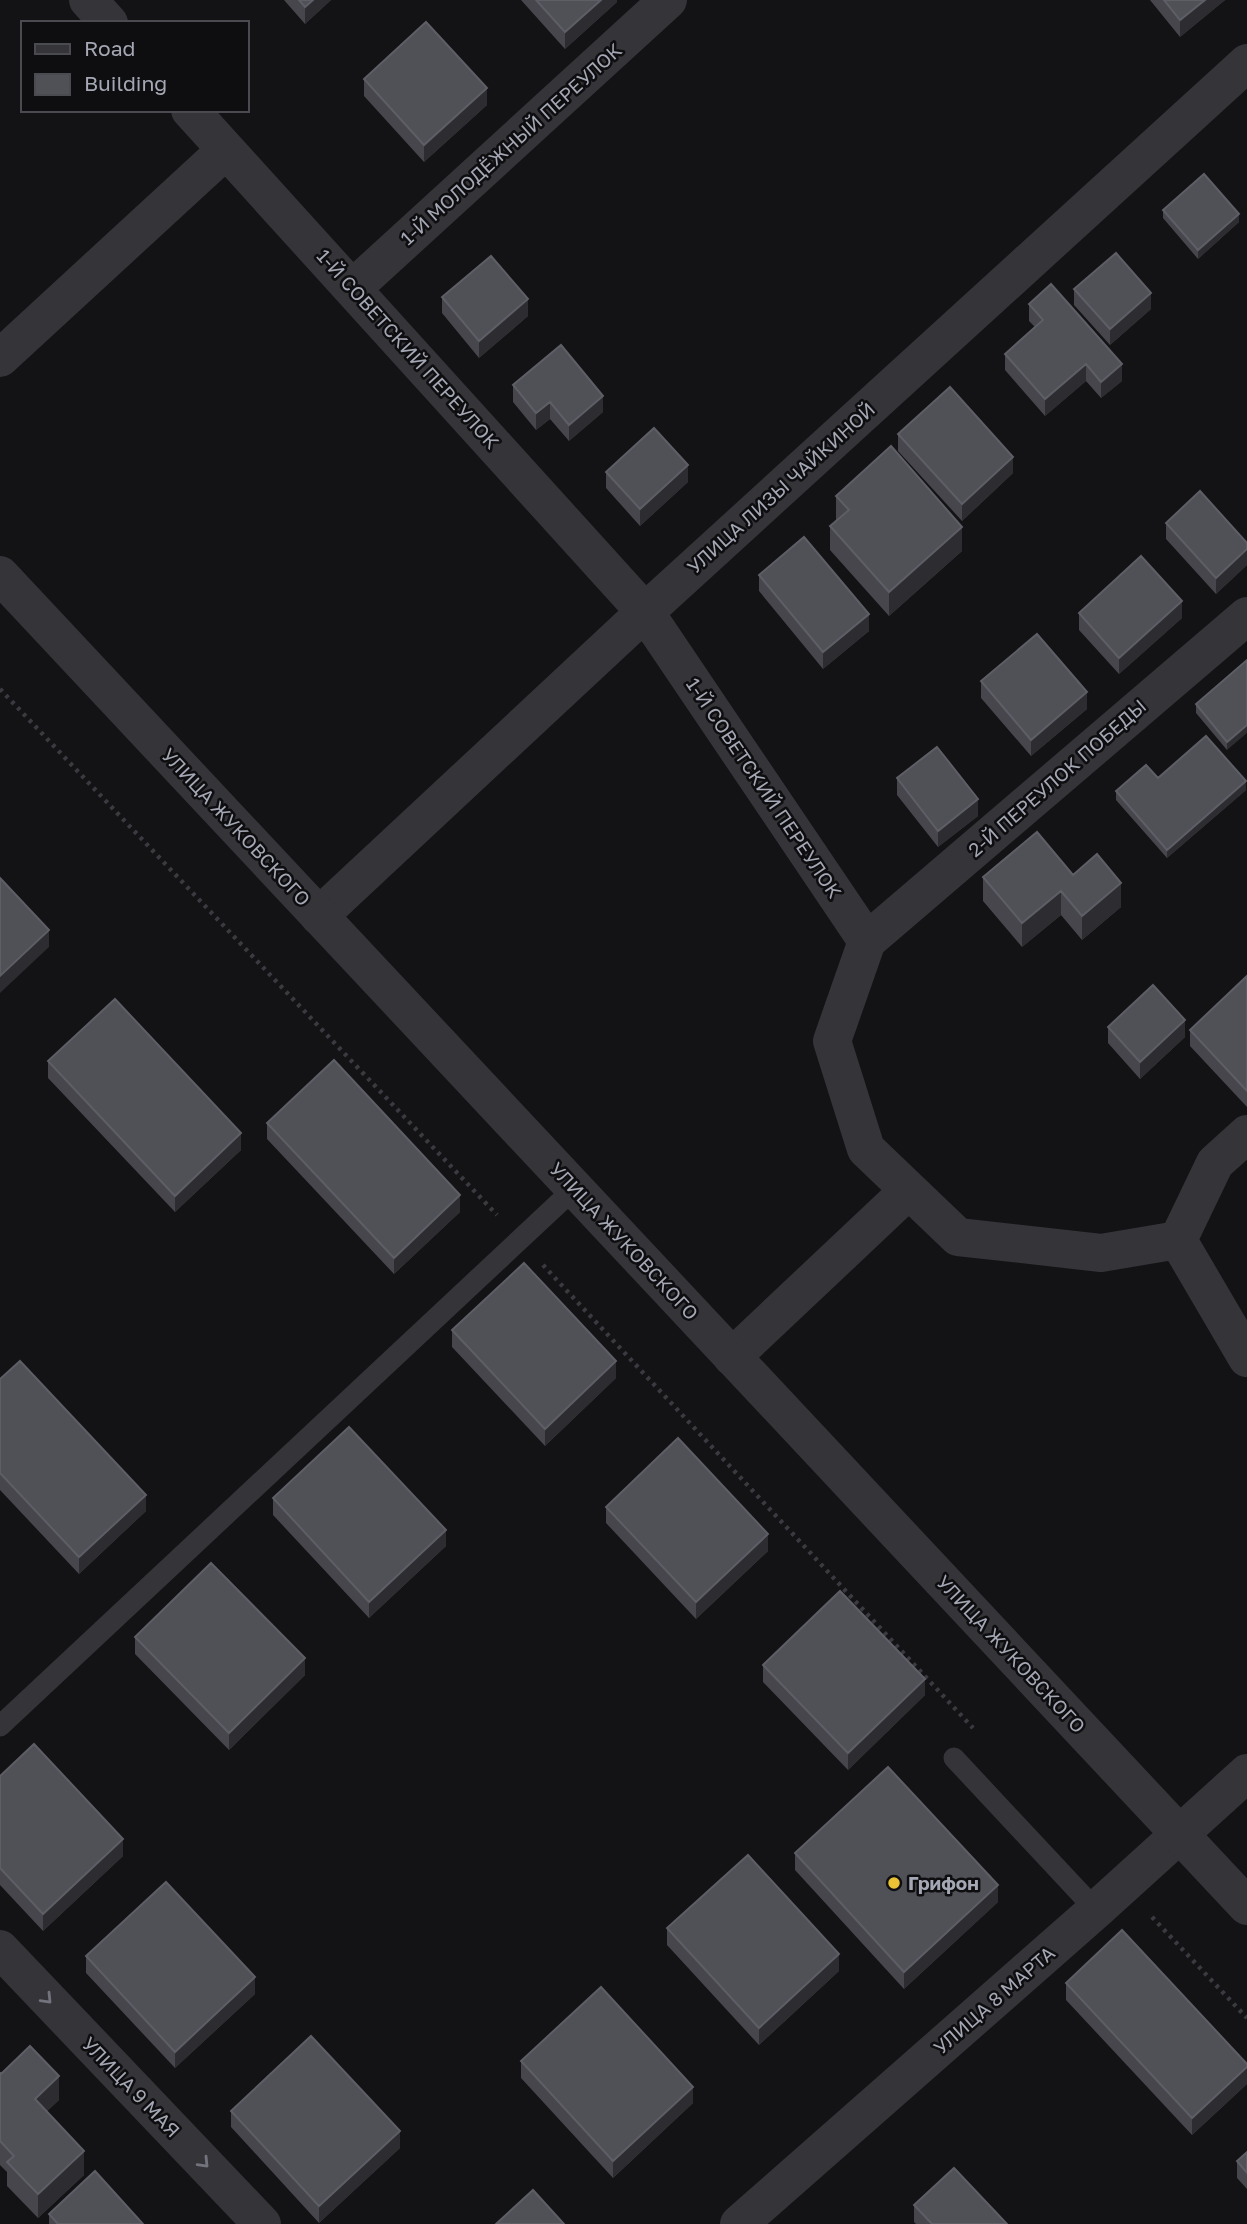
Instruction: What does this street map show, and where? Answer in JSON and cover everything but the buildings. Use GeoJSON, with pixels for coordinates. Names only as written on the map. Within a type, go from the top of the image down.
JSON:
{"type":"FeatureCollection","features":[{"type":"Feature","properties":{"kind":"street","name":"1-Й МОЛОДЁЖНЫЙ ПЕРЕУЛОК"},"geometry":{"type":"LineString","coordinates":[[353,288],[668,0]]}},
{"type":"Feature","properties":{"kind":"street","name":"УЛИЦА ЛИЗЫ ЧАЙКИНОЙ"},"geometry":{"type":"LineString","coordinates":[[319,916],[645,612],[1247,63]]}},
{"type":"Feature","properties":{"kind":"street","name":"1-Й СОВЕТСКИЙ ПЕРЕУЛОК"},"geometry":{"type":"LineString","coordinates":[[192,112],[645,612],[867,941]]}},
{"type":"Feature","properties":{"kind":"street"},"geometry":{"type":"LineString","coordinates":[[0,358],[226,150]]}},
{"type":"Feature","properties":{"kind":"street","name":"УЛИЦА ЖУКОВСКОГО"},"geometry":{"type":"LineString","coordinates":[[0,575],[1247,1906]]}},
{"type":"Feature","properties":{"kind":"street","name":"2-Й ПЕРЕУЛОК ПОБЕДЫ"},"geometry":{"type":"LineString","coordinates":[[867,941],[1247,616]]}},
{"type":"Feature","properties":{"kind":"street"},"geometry":{"type":"LineString","coordinates":[[867,941],[832,1041],[866,1149],[958,1237],[1101,1254],[1178,1240]]}},
{"type":"Feature","properties":{"kind":"street"},"geometry":{"type":"LineString","coordinates":[[1178,1240],[1215,1163],[1247,1134]]}},
{"type":"Feature","properties":{"kind":"street"},"geometry":{"type":"LineString","coordinates":[[732,1357],[909,1190]]}},
{"type":"Feature","properties":{"kind":"street"},"geometry":{"type":"LineString","coordinates":[[1178,1240],[1247,1358]]}},
{"type":"Feature","properties":{"kind":"street","name":"УЛИЦА 8 МАРТА"},"geometry":{"type":"LineString","coordinates":[[739,2224],[1096,1910],[1247,1773]]}},
{"type":"Feature","properties":{"kind":"street","name":"УЛИЦА 9 МАЯ"},"geometry":{"type":"LineString","coordinates":[[0,1949],[262,2224]]}},
{"type":"Feature","properties":{"kind":"lane"},"geometry":{"type":"LineString","coordinates":[[0,1726],[575,1188]]}},
{"type":"Feature","properties":{"kind":"lane"},"geometry":{"type":"LineString","coordinates":[[954,1758],[1096,1910]]}},
{"type":"Feature","properties":{"kind":"path"},"geometry":{"type":"LineString","coordinates":[[0,689],[495,1213]]}},
{"type":"Feature","properties":{"kind":"path"},"geometry":{"type":"LineString","coordinates":[[535,1256],[951,1704]]}},
{"type":"Feature","properties":{"kind":"path"},"geometry":{"type":"LineString","coordinates":[[1150,1914],[1247,2018]]}},
{"type":"Feature","properties":{"kind":"place","name":"Грифон"},"geometry":{"type":"Point","coordinates":[894,1883]}}]}
